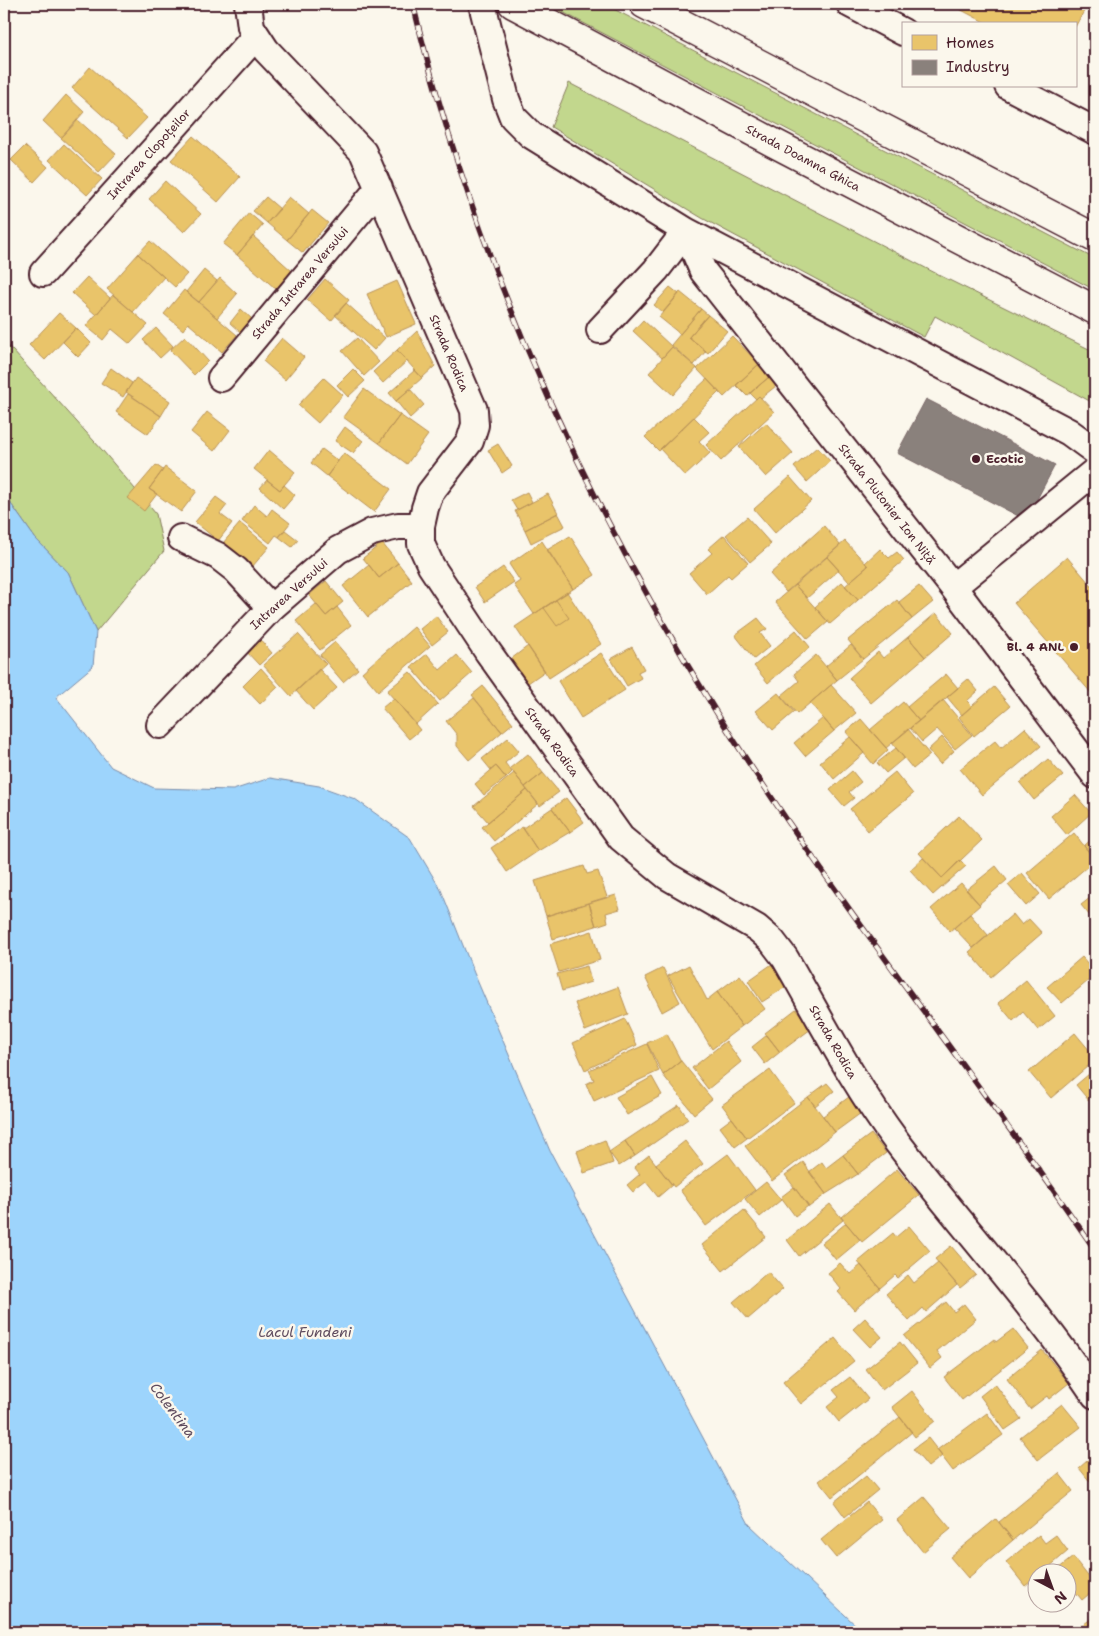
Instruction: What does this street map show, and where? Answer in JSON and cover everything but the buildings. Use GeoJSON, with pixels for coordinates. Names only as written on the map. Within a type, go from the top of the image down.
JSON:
{"type":"FeatureCollection","features":[{"type":"Feature","properties":{"kind":"main road","name":"Strada Doamna Ghica"},"geometry":{"type":"LineString","coordinates":[[513,4],[774,143],[1095,310]]}},
{"type":"Feature","properties":{"kind":"main road"},"geometry":{"type":"LineString","coordinates":[[644,4],[1095,238]]}},
{"type":"Feature","properties":{"kind":"street","name":"Strada Rodica"},"geometry":{"type":"LineString","coordinates":[[248,4],[251,27],[256,36],[282,69],[354,141],[362,152],[474,410],[475,425],[470,441],[430,493],[421,526],[421,544],[431,566],[488,652],[622,838],[667,876],[757,928],[772,941],[785,958],[862,1091],[897,1142],[1059,1341],[1095,1395]]}},
{"type":"Feature","properties":{"kind":"street"},"geometry":{"type":"LineString","coordinates":[[482,4],[506,100],[513,116],[530,135],[686,230],[1069,432],[1095,451]]}},
{"type":"Feature","properties":{"kind":"street"},"geometry":{"type":"LineString","coordinates":[[850,4],[902,31]]}},
{"type":"Feature","properties":{"kind":"street","name":"Intrarea Clopoțeilor"},"geometry":{"type":"LineString","coordinates":[[43,273],[256,36]]}},
{"type":"Feature","properties":{"kind":"street"},"geometry":{"type":"LineString","coordinates":[[1012,88],[1095,131]]}},
{"type":"Feature","properties":{"kind":"street","name":"Strada Intrarea Versului"},"geometry":{"type":"LineString","coordinates":[[221,378],[379,188]]}},
{"type":"Feature","properties":{"kind":"street"},"geometry":{"type":"LineString","coordinates":[[600,330],[656,270],[686,230]]}},
{"type":"Feature","properties":{"kind":"street","name":"Strada Plutonier Ion Niță"},"geometry":{"type":"LineString","coordinates":[[686,230],[703,271],[952,587],[1095,775]]}},
{"type":"Feature","properties":{"kind":"street"},"geometry":{"type":"LineString","coordinates":[[952,587],[1095,471]]}},
{"type":"Feature","properties":{"kind":"street","name":"Intrarea Versului"},"geometry":{"type":"LineString","coordinates":[[160,725],[271,608],[338,550],[359,537],[398,526],[421,526]]}},
{"type":"Feature","properties":{"kind":"street"},"geometry":{"type":"LineString","coordinates":[[181,538],[218,556],[236,570],[271,608]]}},
{"type":"Feature","properties":{"kind":"green space"},"geometry":{"type":"Polygon","coordinates":[[[547,4],[604,4],[1095,259],[1095,290],[547,4]]]}},
{"type":"Feature","properties":{"kind":"green space"},"geometry":{"type":"Polygon","coordinates":[[[569,83],[943,277],[1095,352],[1095,404],[935,316],[924,337],[702,218],[551,127],[569,83]]]}},
{"type":"Feature","properties":{"kind":"green space"},"geometry":{"type":"Polygon","coordinates":[[[4,341],[103,451],[156,514],[164,551],[96,632],[68,572],[35,538],[4,494],[4,341]]]}},
{"type":"Feature","properties":{"kind":"water","name":"Lacul Fundeni"},"geometry":{"type":"Polygon","coordinates":[[[4,494],[35,538],[68,572],[96,632],[93,666],[56,697],[111,767],[154,788],[233,790],[270,778],[319,786],[355,799],[410,838],[441,890],[474,973],[550,1151],[749,1524],[863,1632],[4,1632],[4,494]]]}},
{"type":"Feature","properties":{"kind":"railway"},"geometry":{"type":"LineString","coordinates":[[413,4],[438,98],[467,191],[500,282],[537,372],[577,460],[621,547],[668,632],[762,784],[1095,1250]]}},
{"type":"Feature","properties":{"kind":"place","name":"Ecotic"},"geometry":{"type":"Point","coordinates":[976,459]}},
{"type":"Feature","properties":{"kind":"place","name":"Bl. 4 ANL"},"geometry":{"type":"Point","coordinates":[1074,647]}},
{"type":"Feature","properties":{"kind":"water label","name":"Colentina"},"geometry":{"type":"Point","coordinates":[173,1410]}}]}
